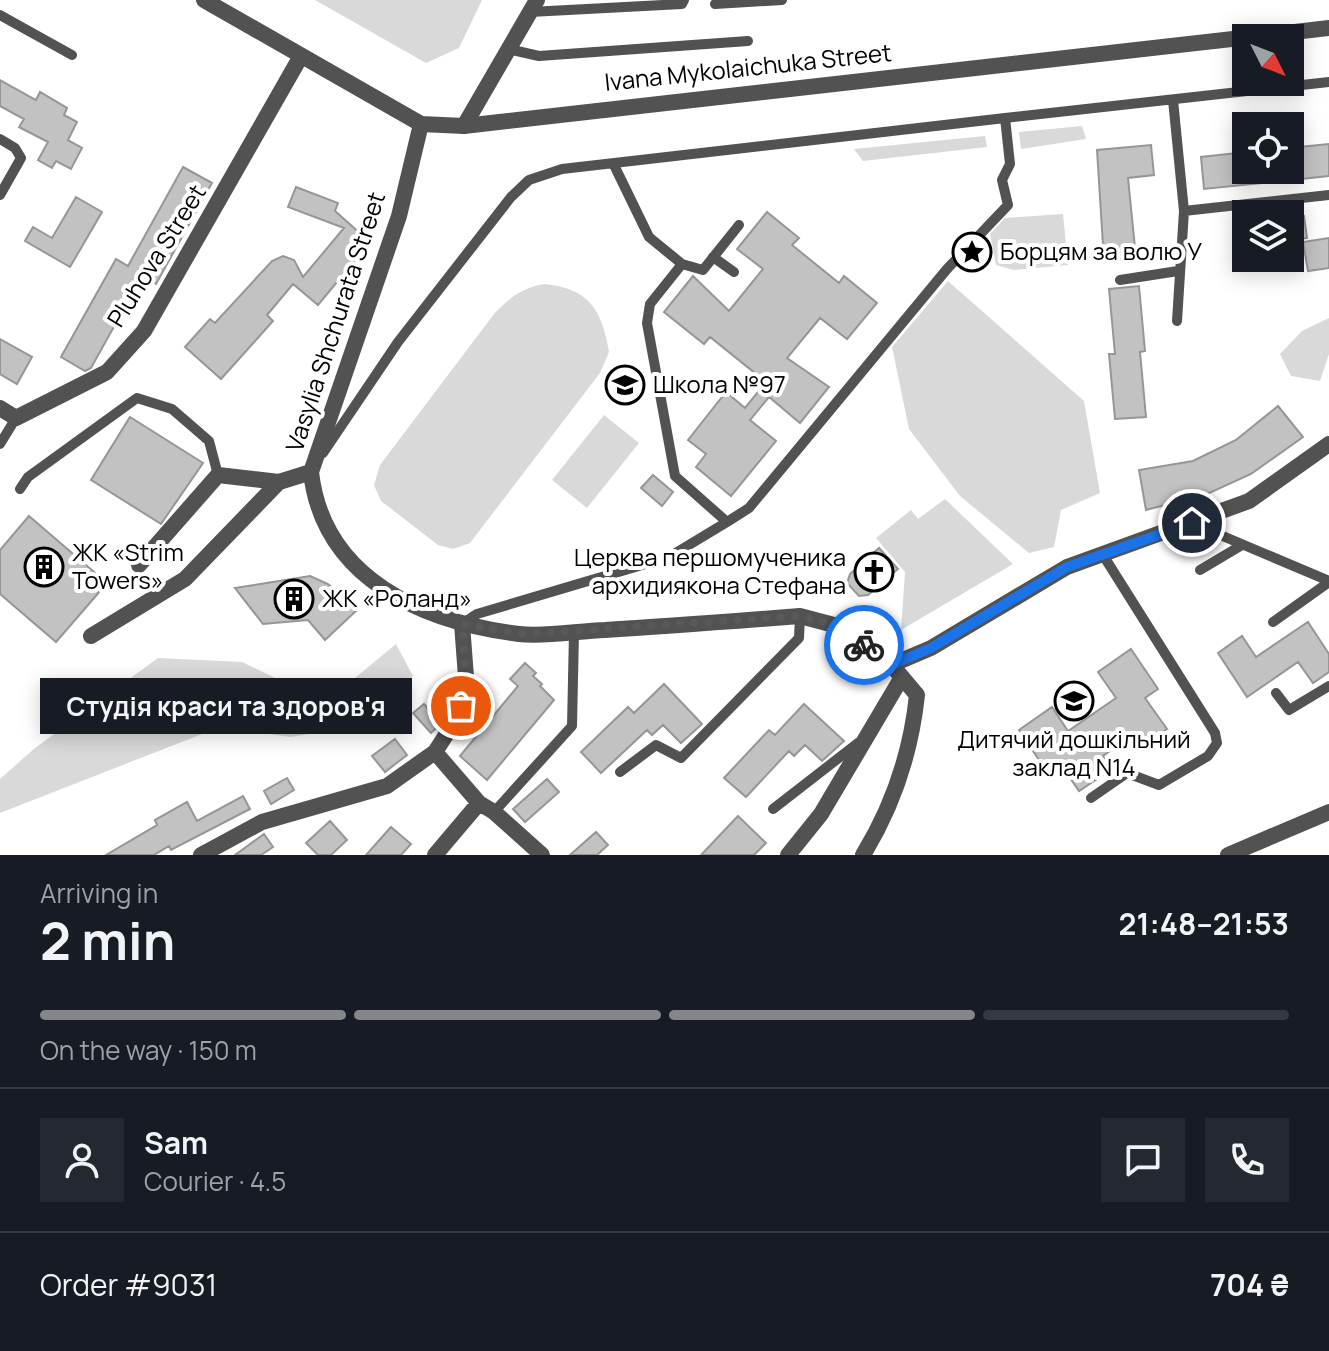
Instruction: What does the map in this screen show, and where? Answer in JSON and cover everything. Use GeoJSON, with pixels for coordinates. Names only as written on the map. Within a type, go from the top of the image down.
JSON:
{"type":"FeatureCollection","features":[{"type":"Feature","properties":{"kind":"street","name":"Ivana Mykolaichuka Street"},"geometry":{"type":"LineString","coordinates":[[204,0],[421,124],[464,126],[1329,28]]}},
{"type":"Feature","properties":{"kind":"street"},"geometry":{"type":"LineString","coordinates":[[464,126],[533,6]]}},
{"type":"Feature","properties":{"kind":"street","name":"Pluhova Street"},"geometry":{"type":"LineString","coordinates":[[16,418],[107,372],[144,331],[301,56]]}},
{"type":"Feature","properties":{"kind":"street","name":"Vasylia Shchurata Street"},"geometry":{"type":"LineString","coordinates":[[421,124],[399,216],[311,472],[322,523],[337,547],[369,578],[410,606],[462,624],[523,634],[800,616],[834,625],[896,671]]}},
{"type":"Feature","properties":{"kind":"street"},"geometry":{"type":"LineString","coordinates":[[0,408],[16,418]]}},
{"type":"Feature","properties":{"kind":"street"},"geometry":{"type":"LineString","coordinates":[[788,855],[821,814],[866,737],[896,671],[1067,567],[1249,501],[1329,444]]}},
{"type":"Feature","properties":{"kind":"street"},"geometry":{"type":"LineString","coordinates":[[139,565],[218,475],[279,482],[311,472]]}},
{"type":"Feature","properties":{"kind":"street"},"geometry":{"type":"LineString","coordinates":[[91,636],[185,579],[279,482]]}},
{"type":"Feature","properties":{"kind":"street"},"geometry":{"type":"LineString","coordinates":[[201,855],[262,822],[387,786],[435,752],[455,721],[467,690],[462,624]]}},
{"type":"Feature","properties":{"kind":"street"},"geometry":{"type":"LineString","coordinates":[[863,855],[895,793],[915,718],[917,695],[896,671]]}},
{"type":"Feature","properties":{"kind":"street"},"geometry":{"type":"LineString","coordinates":[[435,752],[479,803],[494,812],[542,855]]}},
{"type":"Feature","properties":{"kind":"street"},"geometry":{"type":"LineString","coordinates":[[435,855],[479,803]]}},
{"type":"Feature","properties":{"kind":"street"},"geometry":{"type":"LineString","coordinates":[[1239,853],[1329,812]]}},
{"type":"Feature","properties":{"kind":"lane"},"geometry":{"type":"LineString","coordinates":[[533,6],[682,4],[684,0]]}},
{"type":"Feature","properties":{"kind":"lane"},"geometry":{"type":"LineString","coordinates":[[715,4],[782,0]]}},
{"type":"Feature","properties":{"kind":"lane"},"geometry":{"type":"LineString","coordinates":[[0,15],[72,55]]}},
{"type":"Feature","properties":{"kind":"lane"},"geometry":{"type":"LineString","coordinates":[[508,49],[539,56],[748,41]]}},
{"type":"Feature","properties":{"kind":"lane"},"geometry":{"type":"LineString","coordinates":[[311,472],[398,342],[511,197],[529,180],[562,169],[1329,82]]}},
{"type":"Feature","properties":{"kind":"lane"},"geometry":{"type":"LineString","coordinates":[[1173,100],[1184,211],[1177,321]]}},
{"type":"Feature","properties":{"kind":"lane"},"geometry":{"type":"LineString","coordinates":[[462,624],[477,614],[669,557],[749,508],[947,269],[1008,205],[1002,180],[1010,164],[1005,118]]}},
{"type":"Feature","properties":{"kind":"lane"},"geometry":{"type":"LineString","coordinates":[[0,139],[15,148],[21,158],[0,195]]}},
{"type":"Feature","properties":{"kind":"lane"},"geometry":{"type":"LineString","coordinates":[[614,165],[649,237],[682,264],[703,270],[739,225]]}},
{"type":"Feature","properties":{"kind":"lane"},"geometry":{"type":"LineString","coordinates":[[1184,211],[1329,195]]}},
{"type":"Feature","properties":{"kind":"lane"},"geometry":{"type":"LineString","coordinates":[[713,257],[734,272]]}},
{"type":"Feature","properties":{"kind":"lane"},"geometry":{"type":"LineString","coordinates":[[682,264],[650,304],[647,323],[675,476],[727,522]]}},
{"type":"Feature","properties":{"kind":"lane"},"geometry":{"type":"LineString","coordinates":[[1120,280],[1178,271]]}},
{"type":"Feature","properties":{"kind":"lane"},"geometry":{"type":"LineString","coordinates":[[20,489],[28,477],[137,398],[172,409],[209,441],[218,475]]}},
{"type":"Feature","properties":{"kind":"lane"},"geometry":{"type":"LineString","coordinates":[[0,444],[16,418]]}},
{"type":"Feature","properties":{"kind":"lane"},"geometry":{"type":"LineString","coordinates":[[1192,523],[1329,582]]}},
{"type":"Feature","properties":{"kind":"lane"},"geometry":{"type":"LineString","coordinates":[[1200,570],[1242,545]]}},
{"type":"Feature","properties":{"kind":"lane"},"geometry":{"type":"LineString","coordinates":[[1091,798],[1127,773],[1159,785],[1208,756],[1217,743],[1215,733],[1103,555]]}},
{"type":"Feature","properties":{"kind":"lane"},"geometry":{"type":"LineString","coordinates":[[1273,622],[1329,582]]}},
{"type":"Feature","properties":{"kind":"lane"},"geometry":{"type":"LineString","coordinates":[[620,772],[656,745],[681,758],[799,638],[800,616]]}},
{"type":"Feature","properties":{"kind":"lane"},"geometry":{"type":"LineString","coordinates":[[494,812],[572,726],[574,632]]}},
{"type":"Feature","properties":{"kind":"lane"},"geometry":{"type":"LineString","coordinates":[[1276,693],[1289,710],[1329,686]]}},
{"type":"Feature","properties":{"kind":"lane"},"geometry":{"type":"LineString","coordinates":[[773,809],[866,737]]}},
{"type":"Feature","properties":{"kind":"shaded area"},"geometry":{"type":"Polygon","coordinates":[[[315,0],[482,0],[459,48],[426,63],[315,0]]]}},
{"type":"Feature","properties":{"kind":"shaded area"},"geometry":{"type":"Polygon","coordinates":[[[1082,126],[1086,139],[1021,149],[1019,132],[1082,126]]]}},
{"type":"Feature","properties":{"kind":"shaded area"},"geometry":{"type":"Polygon","coordinates":[[[985,136],[987,147],[863,161],[854,149],[985,136]]]}},
{"type":"Feature","properties":{"kind":"shaded area"},"geometry":{"type":"Polygon","coordinates":[[[1063,214],[1068,265],[1014,270],[996,265],[990,234],[1005,218],[1063,214]]]}},
{"type":"Feature","properties":{"kind":"shaded area"},"geometry":{"type":"Polygon","coordinates":[[[948,281],[1084,401],[1100,493],[1061,510],[1054,547],[1029,553],[960,496],[909,429],[892,347],[948,281]]]}},
{"type":"Feature","properties":{"kind":"shaded area"},"geometry":{"type":"Polygon","coordinates":[[[544,284],[572,290],[591,304],[602,324],[609,352],[600,373],[470,543],[453,549],[438,545],[381,501],[374,485],[380,465],[494,314],[516,294],[544,284]]]}},
{"type":"Feature","properties":{"kind":"shaded area"},"geometry":{"type":"Polygon","coordinates":[[[1329,318],[1329,354],[1320,381],[1291,376],[1280,354],[1302,331],[1329,318]]]}},
{"type":"Feature","properties":{"kind":"shaded area"},"geometry":{"type":"Polygon","coordinates":[[[604,415],[639,443],[587,508],[552,480],[604,415]]]}},
{"type":"Feature","properties":{"kind":"shaded area"},"geometry":{"type":"Polygon","coordinates":[[[945,499],[1013,564],[901,630],[905,572],[876,538],[911,510],[918,519],[945,499]]]}},
{"type":"Feature","properties":{"kind":"shaded area"},"geometry":{"type":"Polygon","coordinates":[[[396,644],[413,676],[362,726],[290,737],[220,727],[0,813],[0,779],[35,748],[158,658],[242,662],[326,702],[396,644]]]}},
{"type":"Feature","properties":{"kind":"building"},"geometry":{"type":"Polygon","coordinates":[[[0,80],[36,100],[40,92],[67,108],[64,115],[77,122],[68,140],[82,148],[71,169],[56,161],[52,168],[38,160],[48,142],[19,127],[24,119],[0,106],[0,80]]]}},
{"type":"Feature","properties":{"kind":"building"},"geometry":{"type":"Polygon","coordinates":[[[1329,144],[1329,176],[1304,179],[1304,147],[1329,144]]]}},
{"type":"Feature","properties":{"kind":"building"},"geometry":{"type":"Polygon","coordinates":[[[1151,145],[1154,175],[1128,178],[1136,258],[1104,261],[1097,150],[1151,145]]]}},
{"type":"Feature","properties":{"kind":"building"},"geometry":{"type":"Polygon","coordinates":[[[1232,154],[1232,184],[1252,184],[1204,189],[1201,157],[1232,154]]]}},
{"type":"Feature","properties":{"kind":"building"},"geometry":{"type":"Polygon","coordinates":[[[183,167],[212,183],[156,284],[142,276],[91,368],[85,371],[61,357],[116,259],[128,266],[183,167]]]}},
{"type":"Feature","properties":{"kind":"building"},"geometry":{"type":"Polygon","coordinates":[[[296,187],[338,203],[335,211],[370,242],[318,305],[293,284],[267,315],[273,321],[221,379],[185,347],[210,319],[215,323],[272,261],[283,256],[294,260],[303,277],[344,228],[288,207],[296,187]]]}},
{"type":"Feature","properties":{"kind":"building"},"geometry":{"type":"Polygon","coordinates":[[[76,197],[102,212],[70,267],[25,241],[33,227],[52,238],[76,197]]]}},
{"type":"Feature","properties":{"kind":"building"},"geometry":{"type":"Polygon","coordinates":[[[767,212],[799,238],[792,245],[839,283],[844,276],[877,303],[847,339],[820,318],[787,358],[829,387],[800,423],[769,397],[750,420],[776,441],[731,496],[696,467],[706,454],[688,440],[726,392],[745,408],[766,382],[710,337],[704,344],[664,312],[693,276],[729,311],[763,269],[737,249],[767,212]]]}},
{"type":"Feature","properties":{"kind":"building"},"geometry":{"type":"Polygon","coordinates":[[[1329,238],[1329,268],[1308,271],[1304,242],[1329,238]]]}},
{"type":"Feature","properties":{"kind":"building"},"geometry":{"type":"Polygon","coordinates":[[[1139,286],[1145,351],[1140,352],[1146,417],[1115,419],[1109,354],[1115,354],[1109,289],[1139,286]]]}},
{"type":"Feature","properties":{"kind":"building"},"geometry":{"type":"Polygon","coordinates":[[[0,339],[32,357],[17,384],[0,374],[0,339]]]}},
{"type":"Feature","properties":{"kind":"building"},"geometry":{"type":"Polygon","coordinates":[[[1278,406],[1303,437],[1251,474],[1207,494],[1146,510],[1139,470],[1193,461],[1236,440],[1278,406]]]}},
{"type":"Feature","properties":{"kind":"building","name":"ЖК «Strim Towers»"},"geometry":{"type":"Polygon","coordinates":[[[130,417],[203,463],[161,524],[91,480],[130,417]]]}},
{"type":"Feature","properties":{"kind":"building"},"geometry":{"type":"Polygon","coordinates":[[[653,475],[673,492],[662,506],[641,488],[653,475]]]}},
{"type":"Feature","properties":{"kind":"building","name":"ЖК «Strim Towers»"},"geometry":{"type":"Polygon","coordinates":[[[29,516],[107,583],[56,642],[0,594],[0,550],[29,516]]]}},
{"type":"Feature","properties":{"kind":"building","name":"Церква першомученика архидиякона Стефана"},"geometry":{"type":"Polygon","coordinates":[[[879,548],[898,569],[868,595],[859,596],[847,583],[850,574],[879,548]]]}},
{"type":"Feature","properties":{"kind":"building","name":"ЖК «Роланд»"},"geometry":{"type":"Polygon","coordinates":[[[310,576],[328,584],[358,609],[325,640],[308,620],[263,624],[235,588],[310,576]]]}},
{"type":"Feature","properties":{"kind":"building"},"geometry":{"type":"Polygon","coordinates":[[[1308,622],[1329,654],[1329,672],[1313,683],[1298,662],[1247,697],[1218,653],[1242,636],[1256,657],[1308,622]]]}},
{"type":"Feature","properties":{"kind":"building"},"geometry":{"type":"Polygon","coordinates":[[[1131,649],[1158,689],[1145,698],[1167,729],[1135,751],[1127,739],[1103,756],[1112,769],[1079,791],[1058,760],[1045,769],[1019,730],[1052,707],[1068,731],[1116,698],[1098,672],[1131,649]]]}},
{"type":"Feature","properties":{"kind":"building"},"geometry":{"type":"Polygon","coordinates":[[[525,663],[536,673],[533,676],[554,700],[487,780],[460,756],[518,686],[510,679],[525,663]]]}},
{"type":"Feature","properties":{"kind":"building"},"geometry":{"type":"Polygon","coordinates":[[[664,684],[702,724],[681,743],[663,725],[652,735],[647,730],[601,773],[581,752],[628,707],[634,713],[664,684]]]}},
{"type":"Feature","properties":{"kind":"building"},"geometry":{"type":"Polygon","coordinates":[[[424,704],[441,723],[431,733],[413,713],[424,704]]]}},
{"type":"Feature","properties":{"kind":"building"},"geometry":{"type":"Polygon","coordinates":[[[804,704],[844,741],[822,761],[805,745],[794,756],[789,751],[746,797],[724,778],[769,730],[775,735],[804,704]]]}},
{"type":"Feature","properties":{"kind":"building"},"geometry":{"type":"Polygon","coordinates":[[[395,739],[407,755],[385,772],[372,756],[395,739]]]}},
{"type":"Feature","properties":{"kind":"building"},"geometry":{"type":"Polygon","coordinates":[[[287,778],[294,790],[271,804],[264,791],[287,778]]]}},
{"type":"Feature","properties":{"kind":"building"},"geometry":{"type":"Polygon","coordinates":[[[547,779],[559,792],[525,822],[513,809],[547,779]]]}},
{"type":"Feature","properties":{"kind":"building"},"geometry":{"type":"Polygon","coordinates":[[[243,796],[250,809],[171,850],[169,846],[154,855],[106,855],[157,825],[155,820],[187,802],[197,821],[243,796]]]}},
{"type":"Feature","properties":{"kind":"building"},"geometry":{"type":"Polygon","coordinates":[[[738,816],[766,843],[754,855],[701,855],[738,816]]]}},
{"type":"Feature","properties":{"kind":"building"},"geometry":{"type":"Polygon","coordinates":[[[330,821],[347,840],[331,855],[318,855],[306,843],[330,821]]]}},
{"type":"Feature","properties":{"kind":"building"},"geometry":{"type":"Polygon","coordinates":[[[391,827],[411,844],[401,855],[366,855],[391,827]]]}},
{"type":"Feature","properties":{"kind":"building"},"geometry":{"type":"Polygon","coordinates":[[[596,832],[608,845],[597,855],[570,855],[596,832]]]}},
{"type":"Feature","properties":{"kind":"building"},"geometry":{"type":"Polygon","coordinates":[[[264,834],[273,847],[261,855],[235,855],[264,834]]]}},
{"type":"Feature","properties":{"kind":"way so far"},"geometry":{"type":"LineString","coordinates":[[461,706],[467,690],[462,624],[523,634],[800,616],[834,625],[864,645]]}},
{"type":"Feature","properties":{"kind":"place","name":"Борцям за волю У"},"geometry":{"type":"Point","coordinates":[972,252]}},
{"type":"Feature","properties":{"kind":"place","name":"Школа №97"},"geometry":{"type":"Point","coordinates":[625,385]}},
{"type":"Feature","properties":{"kind":"place","name":"ЖК «Strim Towers»"},"geometry":{"type":"Point","coordinates":[44,567]}},
{"type":"Feature","properties":{"kind":"place","name":"Церква першомученика архидиякона Стефана"},"geometry":{"type":"Point","coordinates":[874,572]}},
{"type":"Feature","properties":{"kind":"place","name":"ЖК «Роланд»"},"geometry":{"type":"Point","coordinates":[294,599]}},
{"type":"Feature","properties":{"kind":"place","name":"Дитячий дошкільний заклад N14"},"geometry":{"type":"Point","coordinates":[1074,701]}},
{"type":"Feature","properties":{"kind":"place","name":"Студія краси та здоров'я"},"geometry":{"type":"Point","coordinates":[461,706]}},
{"type":"Feature","properties":{"kind":"route"},"geometry":{"type":"LineString","coordinates":[[864,645],[891,665],[931,648],[1067,567],[1192,523]]}}]}
